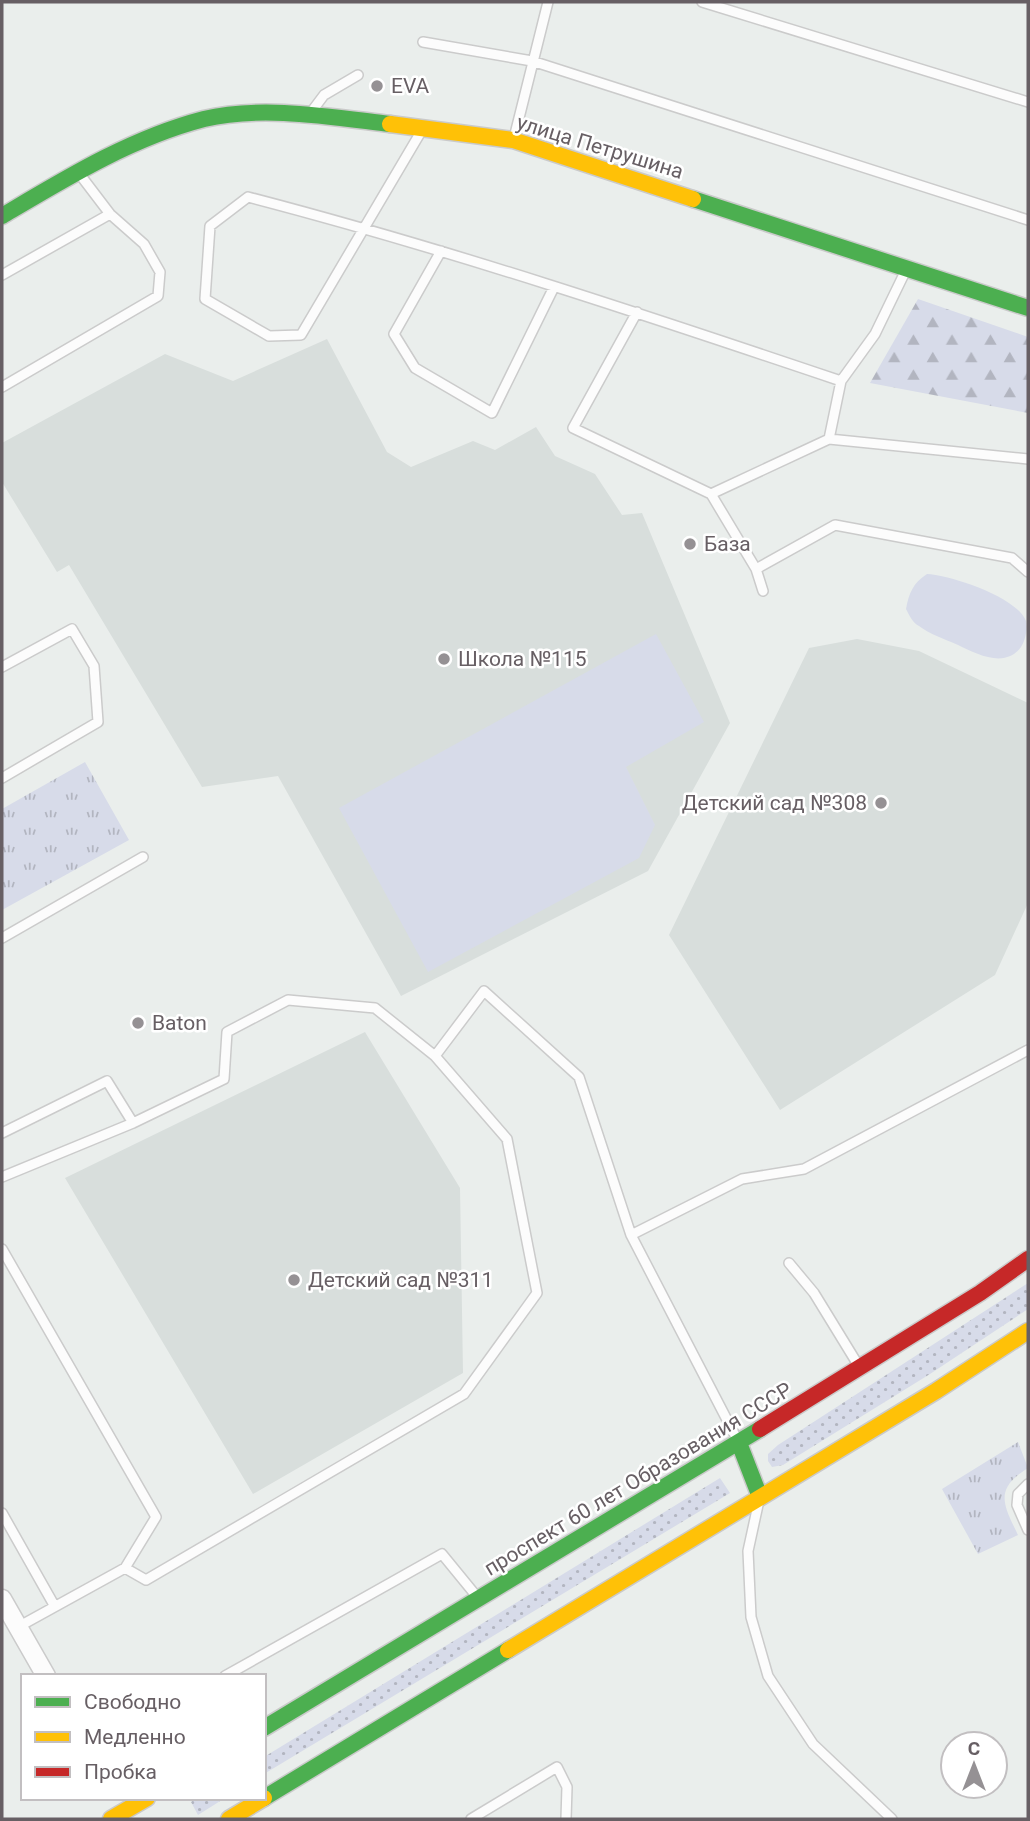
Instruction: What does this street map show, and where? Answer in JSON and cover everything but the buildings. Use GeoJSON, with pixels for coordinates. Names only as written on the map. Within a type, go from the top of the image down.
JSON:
{"type":"FeatureCollection","features":[{"type":"Feature","properties":{"kind":"main road","name":"улица Петрушина"},"geometry":{"type":"LineString","coordinates":[[2,216],[77,171],[147,138],[205,119],[246,114],[310,114],[513,139],[1028,308]]}},
{"type":"Feature","properties":{"kind":"main road","name":"проспект 60 лет Образования СССР"},"geometry":{"type":"LineString","coordinates":[[266,1727],[860,1369],[1028,1259]]}},
{"type":"Feature","properties":{"kind":"main road"},"geometry":{"type":"LineString","coordinates":[[266,1797],[936,1391],[1028,1331]]}},
{"type":"Feature","properties":{"kind":"main road"},"geometry":{"type":"LineString","coordinates":[[739,1443],[760,1497]]}},
{"type":"Feature","properties":{"kind":"main road"},"geometry":{"type":"LineString","coordinates":[[119,1812],[142,1800]]}},
{"type":"Feature","properties":{"kind":"main road"},"geometry":{"type":"LineString","coordinates":[[229,1819],[261,1800]]}},
{"type":"Feature","properties":{"kind":"street"},"geometry":{"type":"LineString","coordinates":[[2,1599],[45,1674]]}},
{"type":"Feature","properties":{"kind":"lane"},"geometry":{"type":"LineString","coordinates":[[513,139],[548,2]]}},
{"type":"Feature","properties":{"kind":"lane"},"geometry":{"type":"LineString","coordinates":[[702,2],[1028,102]]}},
{"type":"Feature","properties":{"kind":"lane"},"geometry":{"type":"LineString","coordinates":[[423,42],[532,61],[1028,220]]}},
{"type":"Feature","properties":{"kind":"lane"},"geometry":{"type":"LineString","coordinates":[[310,114],[324,95],[358,75]]}},
{"type":"Feature","properties":{"kind":"lane"},"geometry":{"type":"LineString","coordinates":[[425,127],[365,228],[301,335],[269,336],[205,299],[210,226],[248,197],[365,228],[441,251],[637,312],[841,381]]}},
{"type":"Feature","properties":{"kind":"lane"},"geometry":{"type":"LineString","coordinates":[[2,387],[158,296],[160,272],[144,244],[110,214],[77,171]]}},
{"type":"Feature","properties":{"kind":"lane"},"geometry":{"type":"LineString","coordinates":[[2,275],[110,214]]}},
{"type":"Feature","properties":{"kind":"lane"},"geometry":{"type":"LineString","coordinates":[[441,251],[394,334],[415,368],[492,414],[554,287]]}},
{"type":"Feature","properties":{"kind":"lane"},"geometry":{"type":"LineString","coordinates":[[829,439],[841,381],[875,334],[908,267]]}},
{"type":"Feature","properties":{"kind":"lane"},"geometry":{"type":"LineString","coordinates":[[637,312],[573,428],[711,494],[756,569],[763,591]]}},
{"type":"Feature","properties":{"kind":"lane"},"geometry":{"type":"LineString","coordinates":[[711,494],[829,439],[1028,459]]}},
{"type":"Feature","properties":{"kind":"lane"},"geometry":{"type":"LineString","coordinates":[[756,569],[835,525],[1012,558],[1028,572]]}},
{"type":"Feature","properties":{"kind":"lane"},"geometry":{"type":"LineString","coordinates":[[2,667],[72,629],[94,666],[98,722],[2,778]]}},
{"type":"Feature","properties":{"kind":"lane"},"geometry":{"type":"LineString","coordinates":[[2,937],[143,857]]}},
{"type":"Feature","properties":{"kind":"lane"},"geometry":{"type":"LineString","coordinates":[[435,1056],[484,991],[579,1077],[631,1235],[739,1443]]}},
{"type":"Feature","properties":{"kind":"lane"},"geometry":{"type":"LineString","coordinates":[[2,1177],[133,1123],[224,1079],[227,1032],[289,1000],[375,1008],[435,1056],[507,1139],[537,1293],[464,1394],[146,1580],[125,1568]]}},
{"type":"Feature","properties":{"kind":"lane"},"geometry":{"type":"LineString","coordinates":[[631,1235],[742,1178],[804,1169],[1028,1050]]}},
{"type":"Feature","properties":{"kind":"lane"},"geometry":{"type":"LineString","coordinates":[[2,1133],[107,1081],[133,1123]]}},
{"type":"Feature","properties":{"kind":"lane"},"geometry":{"type":"LineString","coordinates":[[2,1249],[156,1517],[125,1568],[18,1627]]}},
{"type":"Feature","properties":{"kind":"lane"},"geometry":{"type":"LineString","coordinates":[[789,1263],[814,1293],[860,1369]]}},
{"type":"Feature","properties":{"kind":"lane"},"geometry":{"type":"LineString","coordinates":[[1028,1484],[1018,1493],[1017,1505],[1028,1530]]}},
{"type":"Feature","properties":{"kind":"lane"},"geometry":{"type":"LineString","coordinates":[[760,1497],[748,1551],[751,1617],[768,1676],[813,1744],[892,1819]]}},
{"type":"Feature","properties":{"kind":"lane"},"geometry":{"type":"LineString","coordinates":[[2,1513],[54,1605]]}},
{"type":"Feature","properties":{"kind":"lane"},"geometry":{"type":"LineString","coordinates":[[229,1674],[442,1554],[479,1600]]}},
{"type":"Feature","properties":{"kind":"lane"},"geometry":{"type":"LineString","coordinates":[[471,1819],[557,1768],[567,1787],[566,1819]]}},
{"type":"Feature","properties":{"kind":"shaded area"},"geometry":{"type":"Polygon","coordinates":[[[327,339],[387,452],[411,467],[473,441],[495,450],[536,427],[555,456],[595,474],[622,515],[642,513],[730,723],[648,871],[401,996],[278,776],[202,787],[69,565],[57,572],[2,482],[2,443],[165,354],[233,381],[327,339]]]}},
{"type":"Feature","properties":{"kind":"shaded area","name":"Детский сад №308"},"geometry":{"type":"Polygon","coordinates":[[[857,639],[919,651],[1028,703],[1028,903],[995,975],[780,1110],[669,935],[809,648],[857,639]]]}},
{"type":"Feature","properties":{"kind":"shaded area","name":"Детский сад №311"},"geometry":{"type":"Polygon","coordinates":[[[365,1032],[460,1188],[463,1373],[253,1494],[65,1178],[365,1032]]]}},
{"type":"Feature","properties":{"kind":"green space"},"geometry":{"type":"Polygon","coordinates":[[[918,299],[1028,337],[1028,413],[870,383],[918,299]]]}},
{"type":"Feature","properties":{"kind":"green space"},"geometry":{"type":"Polygon","coordinates":[[[927,574],[966,583],[1010,604],[1026,621],[1026,635],[1021,647],[1007,657],[991,658],[927,632],[917,625],[906,609],[912,589],[927,574]]]}},
{"type":"Feature","properties":{"kind":"green space"},"geometry":{"type":"Polygon","coordinates":[[[656,634],[704,722],[626,767],[655,825],[639,858],[428,972],[339,808],[656,634]]]}},
{"type":"Feature","properties":{"kind":"green space"},"geometry":{"type":"Polygon","coordinates":[[[85,762],[129,840],[2,910],[2,809],[85,762]]]}},
{"type":"Feature","properties":{"kind":"green space"},"geometry":{"type":"Polygon","coordinates":[[[1028,1283],[1028,1309],[930,1374],[783,1465],[772,1467],[768,1454],[778,1445],[1028,1283]]]}},
{"type":"Feature","properties":{"kind":"green space"},"geometry":{"type":"Polygon","coordinates":[[[1018,1442],[1028,1468],[1010,1483],[1005,1498],[1008,1514],[1018,1535],[978,1554],[942,1489],[1018,1442]]]}},
{"type":"Feature","properties":{"kind":"green space"},"geometry":{"type":"Polygon","coordinates":[[[720,1478],[730,1493],[266,1773],[266,1756],[720,1478]]]}},
{"type":"Feature","properties":{"kind":"green space"},"geometry":{"type":"Polygon","coordinates":[[[194,1800],[222,1800],[198,1815],[191,1802],[194,1800]]]}},
{"type":"Feature","properties":{"kind":"traffic: fast"},"geometry":{"type":"LineString","coordinates":[[2,216],[125,148],[204,119],[273,113],[390,124]]}},
{"type":"Feature","properties":{"kind":"traffic: fast"},"geometry":{"type":"LineString","coordinates":[[693,199],[1028,308]]}},
{"type":"Feature","properties":{"kind":"traffic: fast"},"geometry":{"type":"LineString","coordinates":[[266,1727],[760,1429]]}},
{"type":"Feature","properties":{"kind":"traffic: fast"},"geometry":{"type":"LineString","coordinates":[[739,1443],[760,1497]]}},
{"type":"Feature","properties":{"kind":"traffic: fast"},"geometry":{"type":"LineString","coordinates":[[266,1797],[508,1650]]}},
{"type":"Feature","properties":{"kind":"traffic: slow"},"geometry":{"type":"LineString","coordinates":[[390,124],[513,140],[693,199]]}},
{"type":"Feature","properties":{"kind":"traffic: slow"},"geometry":{"type":"LineString","coordinates":[[508,1650],[936,1391],[1028,1331]]}},
{"type":"Feature","properties":{"kind":"traffic: slow"},"geometry":{"type":"LineString","coordinates":[[111,1819],[144,1800]]}},
{"type":"Feature","properties":{"kind":"traffic: slow"},"geometry":{"type":"LineString","coordinates":[[229,1819],[261,1800]]}},
{"type":"Feature","properties":{"kind":"traffic: jam"},"geometry":{"type":"LineString","coordinates":[[760,1429],[980,1293],[1028,1259]]}},
{"type":"Feature","properties":{"kind":"place","name":"EVA"},"geometry":{"type":"Point","coordinates":[377,86]}},
{"type":"Feature","properties":{"kind":"place","name":"База"},"geometry":{"type":"Point","coordinates":[690,544]}},
{"type":"Feature","properties":{"kind":"place","name":"Школа №115"},"geometry":{"type":"Point","coordinates":[444,659]}},
{"type":"Feature","properties":{"kind":"place","name":"Детский сад №308"},"geometry":{"type":"Point","coordinates":[881,803]}},
{"type":"Feature","properties":{"kind":"place","name":"Baton"},"geometry":{"type":"Point","coordinates":[138,1023]}},
{"type":"Feature","properties":{"kind":"place","name":"Детский сад №311"},"geometry":{"type":"Point","coordinates":[294,1280]}}]}
